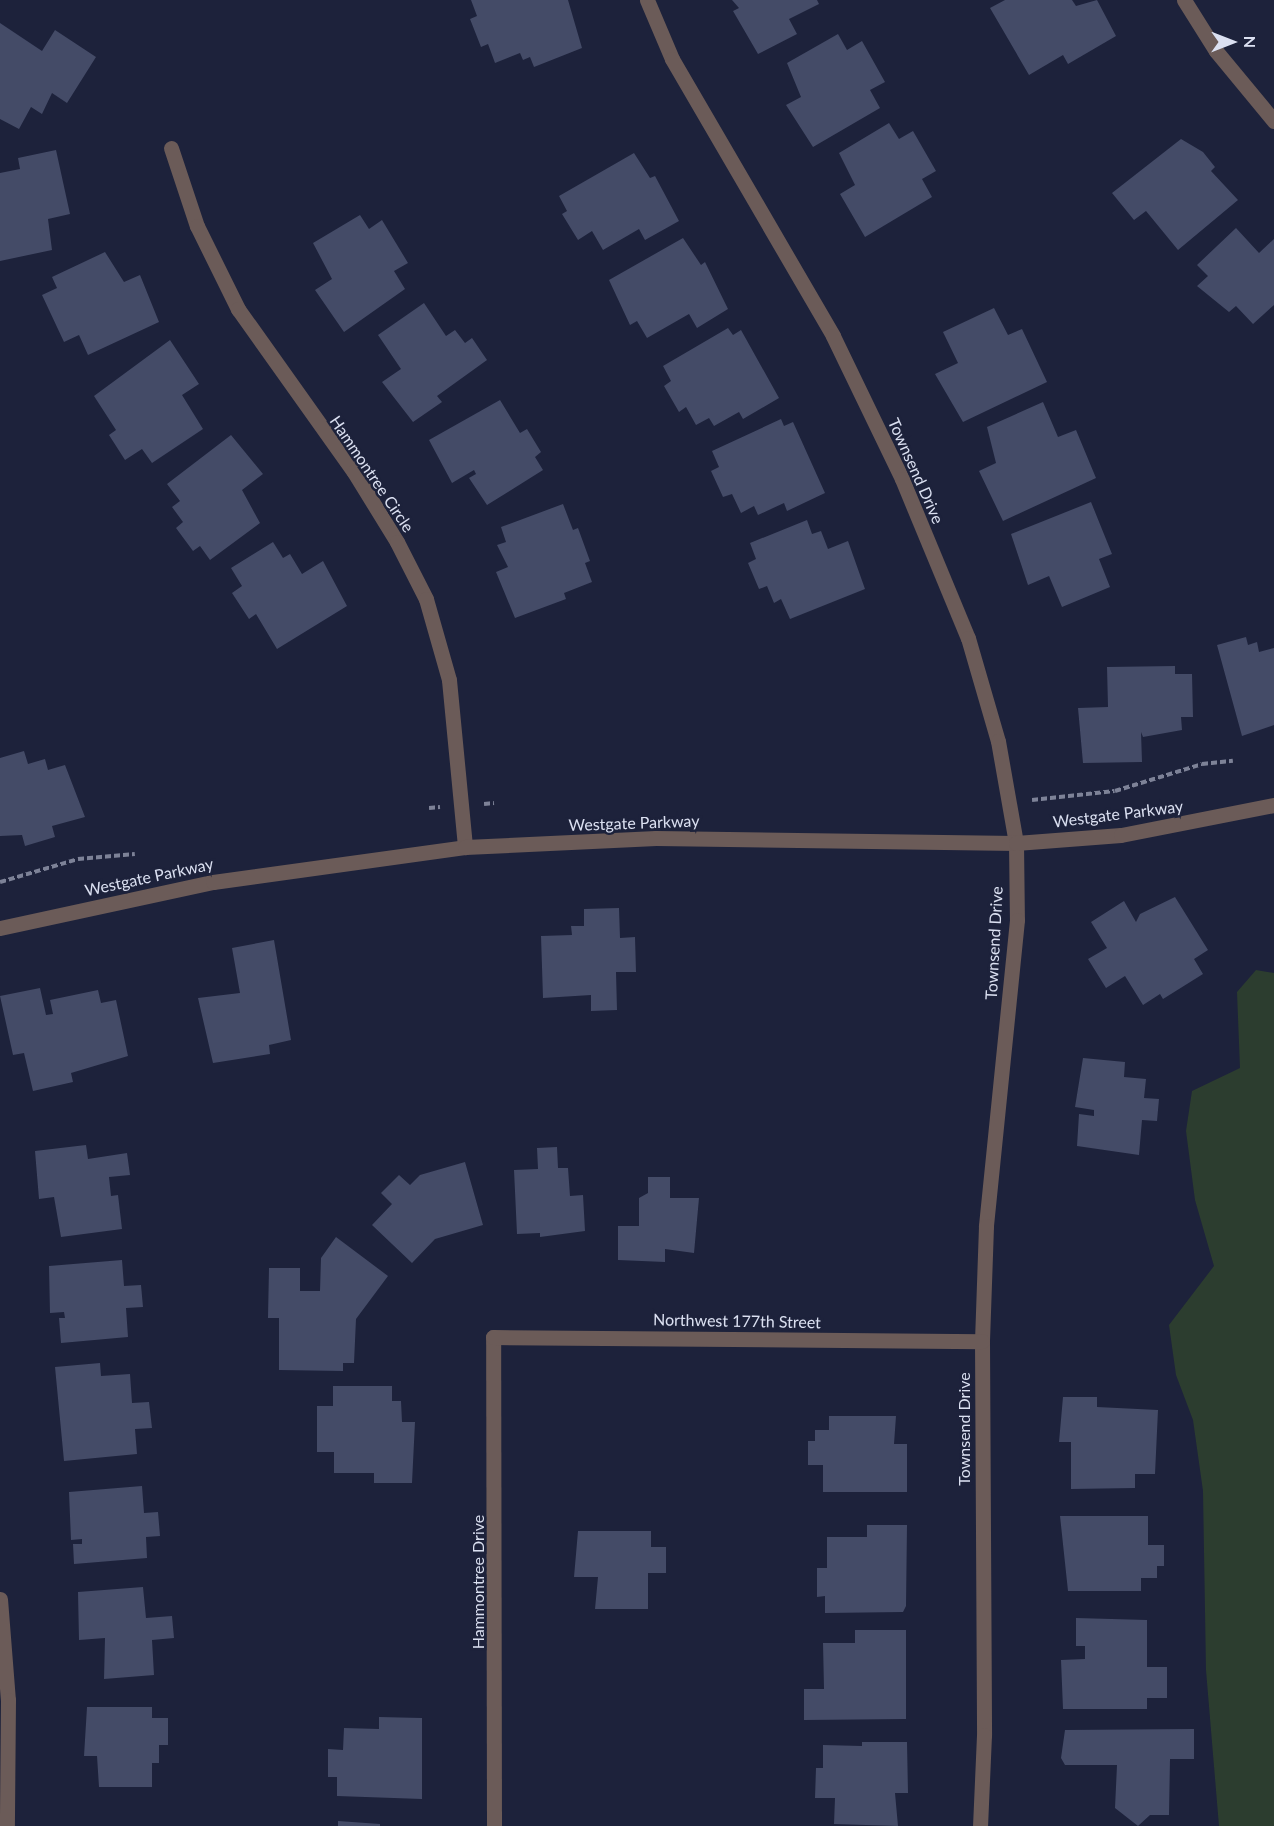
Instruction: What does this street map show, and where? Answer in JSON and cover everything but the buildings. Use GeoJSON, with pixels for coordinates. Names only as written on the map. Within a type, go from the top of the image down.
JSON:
{"type":"FeatureCollection","features":[{"type":"Feature","properties":{"kind":"street","name":"Townsend Drive"},"geometry":{"type":"LineString","coordinates":[[648,0],[672,59],[833,336],[902,479],[968,638],[999,741],[1016,843],[1017,920],[986,1226],[982,1341],[984,1735],[980,1826]]}},
{"type":"Feature","properties":{"kind":"street"},"geometry":{"type":"LineString","coordinates":[[1184,0],[1216,51],[1274,121]]}},
{"type":"Feature","properties":{"kind":"street","name":"Hammontree Circle"},"geometry":{"type":"LineString","coordinates":[[171,148],[196,226],[238,309],[354,472],[397,542],[426,599],[449,680],[465,847]]}},
{"type":"Feature","properties":{"kind":"street","name":"Westgate Parkway"},"geometry":{"type":"LineString","coordinates":[[0,928],[213,882],[465,847],[656,838],[1016,843],[1121,835],[1274,805]]}},
{"type":"Feature","properties":{"kind":"street","name":"Northwest 177th Street"},"geometry":{"type":"LineString","coordinates":[[493,1337],[982,1341]]}},
{"type":"Feature","properties":{"kind":"street","name":"Hammontree Drive"},"geometry":{"type":"LineString","coordinates":[[493,1337],[494,1826]]}},
{"type":"Feature","properties":{"kind":"street"},"geometry":{"type":"LineString","coordinates":[[0,1599],[8,1700],[7,1826]]}},
{"type":"Feature","properties":{"kind":"path"},"geometry":{"type":"LineString","coordinates":[[1008,799],[1080,797],[1202,764],[1233,761]]}},
{"type":"Feature","properties":{"kind":"path"},"geometry":{"type":"LineString","coordinates":[[0,882],[78,860],[135,854]]}},
{"type":"Feature","properties":{"kind":"green space"},"geometry":{"type":"Polygon","coordinates":[[[1256,970],[1274,973],[1274,1826],[1219,1826],[1206,1670],[1203,1491],[1193,1420],[1176,1375],[1169,1325],[1214,1266],[1195,1200],[1186,1131],[1192,1091],[1240,1068],[1237,992],[1256,970]]]}}]}
